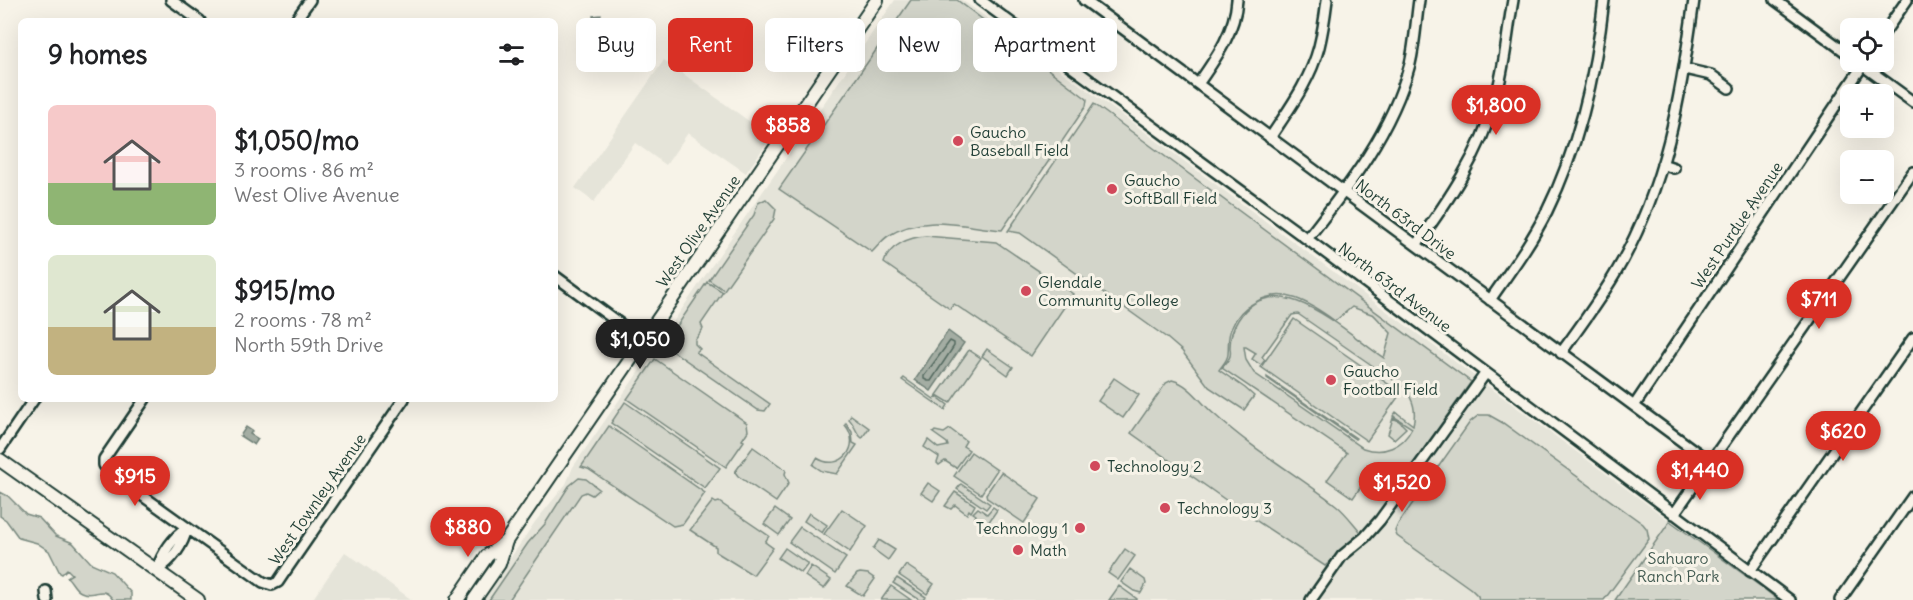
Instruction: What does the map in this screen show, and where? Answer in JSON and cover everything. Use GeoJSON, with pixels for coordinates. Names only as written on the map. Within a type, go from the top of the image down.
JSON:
{"type":"FeatureCollection","features":[{"type":"Feature","properties":{"kind":"main road","name":"West Olive Avenue"},"geometry":{"type":"LineString","coordinates":[[457,600],[488,556],[506,541],[642,340],[878,0]]}},
{"type":"Feature","properties":{"kind":"main road"},"geometry":{"type":"LineString","coordinates":[[0,460],[197,600]]}},
{"type":"Feature","properties":{"kind":"main road","name":"West Olive Avenue"},"geometry":{"type":"LineString","coordinates":[[474,600],[499,564],[506,541]]}},
{"type":"Feature","properties":{"kind":"street"},"geometry":{"type":"LineString","coordinates":[[171,0],[197,18]]}},
{"type":"Feature","properties":{"kind":"street"},"geometry":{"type":"LineString","coordinates":[[297,18],[310,0]]}},
{"type":"Feature","properties":{"kind":"street","name":"North 63rd Avenue"},"geometry":{"type":"LineString","coordinates":[[980,0],[1307,239],[1790,600]]}},
{"type":"Feature","properties":{"kind":"street","name":"North 63rd Drive"},"geometry":{"type":"LineString","coordinates":[[1084,0],[1710,462]]}},
{"type":"Feature","properties":{"kind":"street"},"geometry":{"type":"LineString","coordinates":[[1197,84],[1215,59],[1228,35],[1236,13],[1237,0]]}},
{"type":"Feature","properties":{"kind":"street"},"geometry":{"type":"LineString","coordinates":[[1270,138],[1294,102],[1312,68],[1327,0]]}},
{"type":"Feature","properties":{"kind":"street"},"geometry":{"type":"LineString","coordinates":[[1307,239],[1374,147],[1398,100],[1413,47],[1419,0]]}},
{"type":"Feature","properties":{"kind":"street"},"geometry":{"type":"LineString","coordinates":[[1416,245],[1456,186],[1479,142],[1495,101],[1506,52],[1513,0]]}},
{"type":"Feature","properties":{"kind":"street"},"geometry":{"type":"LineString","coordinates":[[1490,300],[1525,251],[1547,211],[1572,151],[1591,83],[1604,0]]}},
{"type":"Feature","properties":{"kind":"street"},"geometry":{"type":"LineString","coordinates":[[1561,353],[1616,272],[1644,214],[1662,164],[1677,109],[1694,0]]}},
{"type":"Feature","properties":{"kind":"street"},"geometry":{"type":"LineString","coordinates":[[1894,18],[1906,0]]}},
{"type":"Feature","properties":{"kind":"street"},"geometry":{"type":"LineString","coordinates":[[1781,2],[1840,48]]}},
{"type":"Feature","properties":{"kind":"street"},"geometry":{"type":"LineString","coordinates":[[1685,69],[1711,75],[1729,88]]}},
{"type":"Feature","properties":{"kind":"street","name":"West Purdue Avenue"},"geometry":{"type":"LineString","coordinates":[[1634,406],[1856,72]]}},
{"type":"Feature","properties":{"kind":"street"},"geometry":{"type":"LineString","coordinates":[[1874,72],[1913,102]]}},
{"type":"Feature","properties":{"kind":"street"},"geometry":{"type":"LineString","coordinates":[[1662,164],[1674,168]]}},
{"type":"Feature","properties":{"kind":"street"},"geometry":{"type":"LineString","coordinates":[[1674,514],[1913,172]]}},
{"type":"Feature","properties":{"kind":"street"},"geometry":{"type":"LineString","coordinates":[[558,278],[642,340]]}},
{"type":"Feature","properties":{"kind":"street"},"geometry":{"type":"LineString","coordinates":[[1750,571],[1913,338]]}},
{"type":"Feature","properties":{"kind":"street"},"geometry":{"type":"LineString","coordinates":[[1311,600],[1342,556],[1365,537],[1380,520],[1485,374]]}},
{"type":"Feature","properties":{"kind":"street"},"geometry":{"type":"LineString","coordinates":[[0,449],[32,402]]}},
{"type":"Feature","properties":{"kind":"street"},"geometry":{"type":"LineString","coordinates":[[143,402],[104,459],[104,465],[108,471],[187,528],[185,539],[167,564],[156,571]]}},
{"type":"Feature","properties":{"kind":"street","name":"West Townley Avenue"},"geometry":{"type":"LineString","coordinates":[[187,528],[263,582],[272,585],[278,582],[402,402]]}},
{"type":"Feature","properties":{"kind":"street"},"geometry":{"type":"LineString","coordinates":[[1840,600],[1913,496]]}},
{"type":"Feature","properties":{"kind":"shaded area","name":"Glendale Community College"},"geometry":{"type":"Polygon","coordinates":[[[895,0],[962,0],[987,18],[973,18],[973,72],[1062,72],[1670,521],[1615,600],[482,600],[535,522],[566,484],[573,467],[845,72],[865,72],[865,44],[877,26],[877,72],[961,72],[961,18],[883,18],[895,0]]]}},
{"type":"Feature","properties":{"kind":"shaded area"},"geometry":{"type":"Polygon","coordinates":[[[664,60],[668,63],[668,72],[681,72],[771,137],[746,173],[688,133],[666,165],[635,143],[594,202],[575,188],[664,60]]]}},
{"type":"Feature","properties":{"kind":"shaded area"},"geometry":{"type":"Polygon","coordinates":[[[345,552],[368,568],[412,600],[312,600],[345,552]]]}},
{"type":"Feature","properties":{"kind":"green space"},"geometry":{"type":"Polygon","coordinates":[[[911,0],[957,0],[981,18],[973,18],[973,72],[1052,72],[1087,99],[1086,106],[1002,230],[944,223],[915,225],[888,236],[872,252],[779,189],[861,72],[865,72],[865,66],[877,49],[877,72],[961,72],[961,18],[898,18],[911,0]]]}},
{"type":"Feature","properties":{"kind":"green space"},"geometry":{"type":"Polygon","coordinates":[[[1094,104],[1471,382],[1395,489],[1371,472],[1353,498],[1327,480],[1347,453],[1222,368],[1230,356],[1232,333],[1238,320],[1254,304],[1272,298],[1291,300],[1311,308],[1332,320],[1384,358],[1391,333],[1374,315],[1352,307],[1335,321],[1316,308],[1296,298],[1286,296],[1265,298],[1247,307],[1238,316],[1230,330],[1228,356],[1219,370],[1254,396],[1244,410],[1209,387],[1182,351],[1167,338],[1020,233],[1008,231],[1094,104]],[[1298,314],[1292,315],[1262,357],[1265,360],[1261,365],[1252,359],[1256,353],[1244,347],[1246,360],[1254,373],[1363,448],[1370,450],[1385,450],[1398,445],[1412,428],[1393,416],[1396,412],[1413,425],[1412,403],[1399,384],[1298,314]]]}},
{"type":"Feature","properties":{"kind":"green space"},"geometry":{"type":"Polygon","coordinates":[[[766,199],[776,209],[774,219],[724,290],[709,280],[754,215],[758,203],[766,199]]]}},
{"type":"Feature","properties":{"kind":"green space"},"geometry":{"type":"Polygon","coordinates":[[[926,236],[996,242],[1073,294],[1031,356],[954,304],[950,309],[884,263],[890,251],[901,243],[926,236]]]}},
{"type":"Feature","properties":{"kind":"green space"},"geometry":{"type":"Polygon","coordinates":[[[707,282],[723,292],[701,324],[703,329],[695,340],[695,344],[700,349],[696,352],[770,404],[765,411],[758,410],[664,345],[707,282]]]}},
{"type":"Feature","properties":{"kind":"green space","name":"Gaucho Football Field"},"geometry":{"type":"Polygon","coordinates":[[[1294,319],[1401,393],[1367,441],[1261,367],[1294,319]]]}},
{"type":"Feature","properties":{"kind":"green space"},"geometry":{"type":"Polygon","coordinates":[[[987,349],[1013,367],[1008,375],[982,356],[987,349]]]}},
{"type":"Feature","properties":{"kind":"green space"},"geometry":{"type":"Polygon","coordinates":[[[969,350],[981,358],[950,403],[937,395],[969,350]]]}},
{"type":"Feature","properties":{"kind":"green space"},"geometry":{"type":"Polygon","coordinates":[[[655,359],[747,423],[748,431],[742,440],[744,441],[726,467],[627,399],[655,359]]]}},
{"type":"Feature","properties":{"kind":"green space"},"geometry":{"type":"Polygon","coordinates":[[[1267,377],[1356,438],[1355,439],[1267,377]]]}},
{"type":"Feature","properties":{"kind":"green space"},"geometry":{"type":"Polygon","coordinates":[[[904,378],[934,399],[936,396],[948,405],[945,410],[902,380],[904,378]]]}},
{"type":"Feature","properties":{"kind":"green space"},"geometry":{"type":"Polygon","coordinates":[[[1114,378],[1139,395],[1123,418],[1098,401],[1114,378]]]}},
{"type":"Feature","properties":{"kind":"green space"},"geometry":{"type":"Polygon","coordinates":[[[1172,380],[1184,385],[1243,439],[1336,505],[1361,532],[1360,535],[1325,566],[1237,508],[1131,433],[1166,383],[1172,380]]]}},
{"type":"Feature","properties":{"kind":"green space"},"geometry":{"type":"Polygon","coordinates":[[[625,402],[720,468],[705,488],[611,423],[625,402]]]}},
{"type":"Feature","properties":{"kind":"green space"},"geometry":{"type":"Polygon","coordinates":[[[851,415],[869,428],[862,438],[849,419],[851,415]]]}},
{"type":"Feature","properties":{"kind":"green space"},"geometry":{"type":"Polygon","coordinates":[[[1479,415],[1489,415],[1503,423],[1647,529],[1649,539],[1604,600],[1479,600],[1471,589],[1397,536],[1395,531],[1398,524],[1470,422],[1479,415]]]}},
{"type":"Feature","properties":{"kind":"green space"},"geometry":{"type":"Polygon","coordinates":[[[1393,418],[1406,428],[1394,439],[1388,434],[1393,418]]]}},
{"type":"Feature","properties":{"kind":"green space"},"geometry":{"type":"Polygon","coordinates":[[[846,423],[852,432],[853,443],[857,445],[837,474],[822,471],[813,465],[817,458],[826,462],[834,462],[841,460],[850,449],[850,433],[846,423]]]}},
{"type":"Feature","properties":{"kind":"green space"},"geometry":{"type":"Polygon","coordinates":[[[609,426],[705,493],[683,524],[673,526],[588,469],[581,467],[609,426]]]}},
{"type":"Feature","properties":{"kind":"green space"},"geometry":{"type":"Polygon","coordinates":[[[950,429],[966,441],[963,446],[969,450],[956,468],[945,461],[939,465],[937,463],[939,457],[924,447],[928,440],[938,448],[948,446],[933,433],[935,431],[944,433],[950,429]]]}},
{"type":"Feature","properties":{"kind":"green space"},"geometry":{"type":"Polygon","coordinates":[[[753,447],[786,470],[785,474],[789,483],[776,502],[735,472],[753,447]]]}},
{"type":"Feature","properties":{"kind":"green space"},"geometry":{"type":"Polygon","coordinates":[[[971,452],[997,470],[981,494],[954,476],[971,452]]]}},
{"type":"Feature","properties":{"kind":"green space"},"geometry":{"type":"Polygon","coordinates":[[[1001,472],[1040,499],[1024,523],[987,498],[986,494],[1001,472]]]}},
{"type":"Feature","properties":{"kind":"green space"},"geometry":{"type":"Polygon","coordinates":[[[579,478],[586,479],[599,489],[592,495],[586,492],[581,494],[509,600],[489,600],[528,543],[545,524],[569,486],[579,478]]]}},
{"type":"Feature","properties":{"kind":"green space"},"geometry":{"type":"Polygon","coordinates":[[[928,483],[940,491],[933,501],[921,493],[928,483]]]}},
{"type":"Feature","properties":{"kind":"green space"},"geometry":{"type":"Polygon","coordinates":[[[961,484],[990,504],[986,509],[957,489],[961,484]]]}},
{"type":"Feature","properties":{"kind":"green space"},"geometry":{"type":"Polygon","coordinates":[[[0,492],[8,496],[26,514],[39,518],[56,536],[73,543],[91,563],[112,572],[131,593],[131,600],[113,600],[106,593],[86,594],[79,591],[67,577],[72,574],[67,569],[62,574],[60,573],[49,551],[37,543],[19,538],[6,520],[0,516],[0,492]]]}},
{"type":"Feature","properties":{"kind":"green space"},"geometry":{"type":"Polygon","coordinates":[[[955,492],[975,505],[971,512],[969,510],[967,514],[955,505],[951,509],[945,506],[955,492]]]}},
{"type":"Feature","properties":{"kind":"green space"},"geometry":{"type":"Polygon","coordinates":[[[713,501],[719,502],[769,536],[765,542],[773,548],[753,575],[716,552],[716,547],[690,530],[713,501]]]}},
{"type":"Feature","properties":{"kind":"green space"},"geometry":{"type":"Polygon","coordinates":[[[993,507],[997,510],[982,532],[978,528],[981,524],[974,519],[976,515],[973,513],[978,508],[987,514],[993,507]]]}},
{"type":"Feature","properties":{"kind":"green space"},"geometry":{"type":"Polygon","coordinates":[[[775,509],[790,520],[779,535],[764,524],[775,509]]]}},
{"type":"Feature","properties":{"kind":"green space"},"geometry":{"type":"Polygon","coordinates":[[[842,509],[867,526],[850,552],[824,534],[842,509]]]}},
{"type":"Feature","properties":{"kind":"green space"},"geometry":{"type":"Polygon","coordinates":[[[809,513],[827,525],[822,533],[804,521],[809,513]]]}},
{"type":"Feature","properties":{"kind":"green space","name":"Sahuaro Ranch Park"},"geometry":{"type":"Polygon","coordinates":[[[1670,521],[1764,589],[1778,600],[1615,600],[1670,521]]]}},
{"type":"Feature","properties":{"kind":"green space"},"geometry":{"type":"Polygon","coordinates":[[[800,527],[846,558],[835,574],[789,542],[800,527]]]}},
{"type":"Feature","properties":{"kind":"green space"},"geometry":{"type":"Polygon","coordinates":[[[879,540],[895,550],[888,560],[873,549],[879,540]]]}},
{"type":"Feature","properties":{"kind":"green space"},"geometry":{"type":"Polygon","coordinates":[[[785,548],[808,564],[801,573],[778,558],[785,548]]]}},
{"type":"Feature","properties":{"kind":"green space"},"geometry":{"type":"Polygon","coordinates":[[[1125,549],[1135,556],[1118,580],[1108,573],[1125,549]]]}},
{"type":"Feature","properties":{"kind":"green space"},"geometry":{"type":"Polygon","coordinates":[[[906,565],[934,584],[927,594],[899,575],[906,565]]]}},
{"type":"Feature","properties":{"kind":"green space"},"geometry":{"type":"Polygon","coordinates":[[[811,566],[831,580],[824,589],[805,576],[811,566]]]}},
{"type":"Feature","properties":{"kind":"green space"},"geometry":{"type":"Polygon","coordinates":[[[1130,569],[1145,580],[1146,584],[1141,593],[1121,582],[1130,569]]]}},
{"type":"Feature","properties":{"kind":"green space"},"geometry":{"type":"Polygon","coordinates":[[[860,573],[868,574],[875,579],[863,596],[847,586],[860,573]]]}},
{"type":"Feature","properties":{"kind":"green space"},"geometry":{"type":"Polygon","coordinates":[[[897,578],[926,597],[924,600],[920,600],[893,583],[897,578]]]}},
{"type":"Feature","properties":{"kind":"green space"},"geometry":{"type":"Polygon","coordinates":[[[891,586],[911,600],[881,600],[891,586]]]}},
{"type":"Feature","properties":{"kind":"green space"},"geometry":{"type":"Polygon","coordinates":[[[1119,586],[1137,599],[1137,600],[1109,600],[1119,586]]]}},
{"type":"Feature","properties":{"kind":"water"},"geometry":{"type":"Polygon","coordinates":[[[948,331],[964,343],[931,391],[915,380],[948,331]]]}},
{"type":"Feature","properties":{"kind":"water"},"geometry":{"type":"Polygon","coordinates":[[[246,427],[252,431],[250,434],[258,439],[254,445],[240,436],[246,427]]]}},
{"type":"Feature","properties":{"kind":"place","name":"Gaucho Baseball Field"},"geometry":{"type":"Point","coordinates":[958,141]}},
{"type":"Feature","properties":{"kind":"place","name":"Gaucho SoftBall Field"},"geometry":{"type":"Point","coordinates":[1112,189]}},
{"type":"Feature","properties":{"kind":"place","name":"Glendale Community College"},"geometry":{"type":"Point","coordinates":[1026,291]}},
{"type":"Feature","properties":{"kind":"place","name":"Gaucho Football Field"},"geometry":{"type":"Point","coordinates":[1331,380]}},
{"type":"Feature","properties":{"kind":"place","name":"Technology 2"},"geometry":{"type":"Point","coordinates":[1095,466]}},
{"type":"Feature","properties":{"kind":"place","name":"Technology 3"},"geometry":{"type":"Point","coordinates":[1165,508]}},
{"type":"Feature","properties":{"kind":"place","name":"Technology 1"},"geometry":{"type":"Point","coordinates":[1080,528]}},
{"type":"Feature","properties":{"kind":"place","name":"Math"},"geometry":{"type":"Point","coordinates":[1018,550]}}]}
